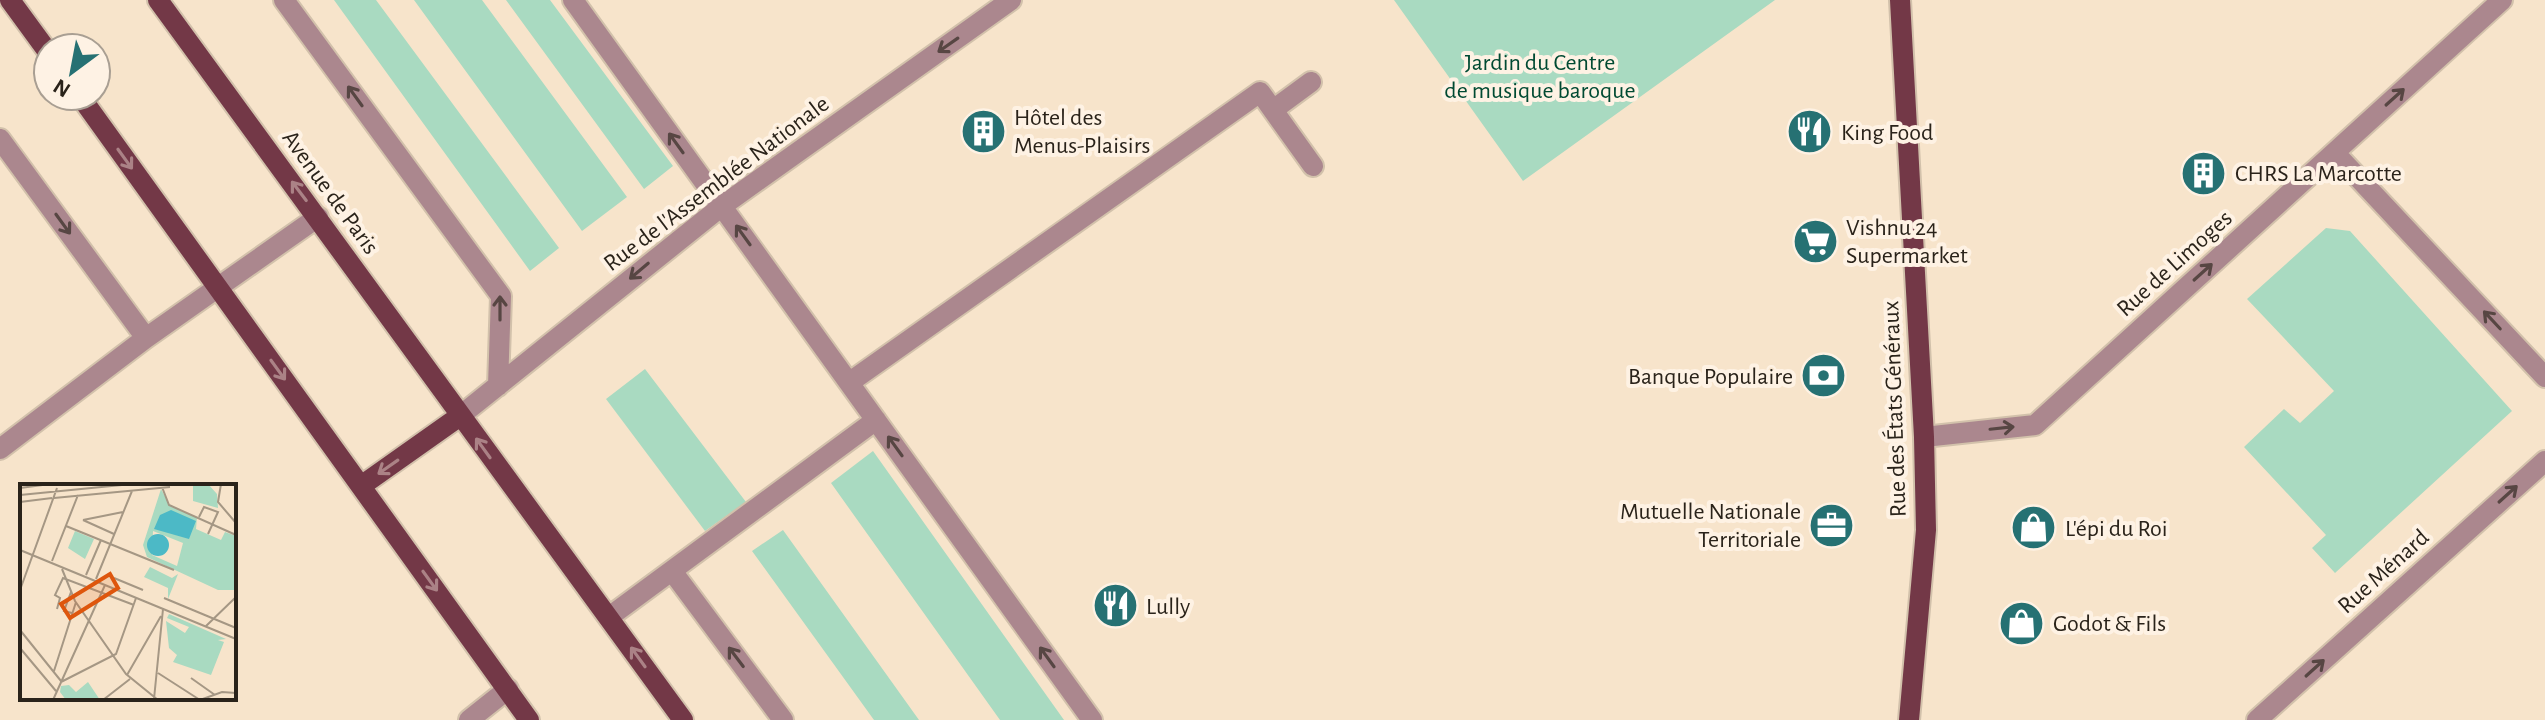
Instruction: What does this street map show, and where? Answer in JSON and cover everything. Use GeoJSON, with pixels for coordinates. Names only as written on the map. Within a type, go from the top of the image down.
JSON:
{"type":"FeatureCollection","features":[{"type":"Feature","properties":{"kind":"main road"},"geometry":{"type":"LineString","coordinates":[[10,0],[33,32]]}},
{"type":"Feature","properties":{"kind":"main road","name":"Avenue de Paris"},"geometry":{"type":"LineString","coordinates":[[158,0],[683,720]]}},
{"type":"Feature","properties":{"kind":"main road","name":"Rue des États Généraux"},"geometry":{"type":"LineString","coordinates":[[1900,0],[1924,437],[1926,530],[1909,720]]}},
{"type":"Feature","properties":{"kind":"main road"},"geometry":{"type":"LineString","coordinates":[[92,112],[529,720]]}},
{"type":"Feature","properties":{"kind":"main road"},"geometry":{"type":"LineString","coordinates":[[361,486],[460,416]]}},
{"type":"Feature","properties":{"kind":"street"},"geometry":{"type":"LineString","coordinates":[[284,0],[501,296],[498,386]]}},
{"type":"Feature","properties":{"kind":"street"},"geometry":{"type":"LineString","coordinates":[[573,0],[1092,720]]}},
{"type":"Feature","properties":{"kind":"street","name":"Rue de l'Assemblée Nationale"},"geometry":{"type":"LineString","coordinates":[[460,416],[722,206],[1011,0]]}},
{"type":"Feature","properties":{"kind":"street","name":"Rue de Limoges"},"geometry":{"type":"LineString","coordinates":[[1924,437],[2035,425],[2502,0]]}},
{"type":"Feature","properties":{"kind":"street"},"geometry":{"type":"LineString","coordinates":[[1273,110],[1311,82]]}},
{"type":"Feature","properties":{"kind":"street"},"geometry":{"type":"LineString","coordinates":[[850,382],[1260,92],[1313,166]]}},
{"type":"Feature","properties":{"kind":"street"},"geometry":{"type":"LineString","coordinates":[[0,139],[146,338]]}},
{"type":"Feature","properties":{"kind":"street"},"geometry":{"type":"LineString","coordinates":[[2335,153],[2545,377]]}},
{"type":"Feature","properties":{"kind":"street"},"geometry":{"type":"LineString","coordinates":[[0,449],[217,286],[318,217]]}},
{"type":"Feature","properties":{"kind":"street"},"geometry":{"type":"LineString","coordinates":[[609,617],[876,420]]}},
{"type":"Feature","properties":{"kind":"street","name":"Rue Ménard"},"geometry":{"type":"LineString","coordinates":[[2257,720],[2545,461]]}},
{"type":"Feature","properties":{"kind":"street"},"geometry":{"type":"LineString","coordinates":[[672,571],[783,720]]}},
{"type":"Feature","properties":{"kind":"street"},"geometry":{"type":"LineString","coordinates":[[469,720],[508,689]]}},
{"type":"Feature","properties":{"kind":"green space"},"geometry":{"type":"Polygon","coordinates":[[[334,0],[376,0],[559,248],[530,271],[334,0]]]}},
{"type":"Feature","properties":{"kind":"green space"},"geometry":{"type":"Polygon","coordinates":[[[414,0],[482,0],[627,197],[582,231],[414,0]]]}},
{"type":"Feature","properties":{"kind":"green space"},"geometry":{"type":"Polygon","coordinates":[[[506,0],[550,0],[673,166],[644,189],[506,0]]]}},
{"type":"Feature","properties":{"kind":"green space","name":"Jardin du Centre de musique baroque"},"geometry":{"type":"Polygon","coordinates":[[[1394,0],[1775,0],[1523,181],[1394,0]]]}},
{"type":"Feature","properties":{"kind":"green space"},"geometry":{"type":"Polygon","coordinates":[[[2326,228],[2350,231],[2512,411],[2335,573],[2312,548],[2326,535],[2244,447],[2284,409],[2300,423],[2334,391],[2247,299],[2326,228]]]}},
{"type":"Feature","properties":{"kind":"green space"},"geometry":{"type":"Polygon","coordinates":[[[645,369],[746,502],[705,531],[606,399],[645,369]]]}},
{"type":"Feature","properties":{"kind":"green space"},"geometry":{"type":"Polygon","coordinates":[[[873,451],[1064,720],[1000,720],[831,483],[873,451]]]}},
{"type":"Feature","properties":{"kind":"green space"},"geometry":{"type":"Polygon","coordinates":[[[783,530],[919,720],[874,720],[752,551],[783,530]]]}},
{"type":"Feature","properties":{"kind":"place","name":"Hôtel des Menus-Plaisirs"},"geometry":{"type":"Point","coordinates":[983,131]}},
{"type":"Feature","properties":{"kind":"place","name":"King Food"},"geometry":{"type":"Point","coordinates":[1810,132]}},
{"type":"Feature","properties":{"kind":"place","name":"CHRS La Marcotte"},"geometry":{"type":"Point","coordinates":[2204,173]}},
{"type":"Feature","properties":{"kind":"place","name":"Vishnu 24 Supermarket"},"geometry":{"type":"Point","coordinates":[1815,241]}},
{"type":"Feature","properties":{"kind":"place","name":"Banque Populaire"},"geometry":{"type":"Point","coordinates":[1824,376]}},
{"type":"Feature","properties":{"kind":"place","name":"Mutuelle Nationale Territoriale"},"geometry":{"type":"Point","coordinates":[1832,525]}},
{"type":"Feature","properties":{"kind":"place","name":"L'épi du Roi"},"geometry":{"type":"Point","coordinates":[2034,528]}},
{"type":"Feature","properties":{"kind":"place","name":"Lully"},"geometry":{"type":"Point","coordinates":[1115,606]}},
{"type":"Feature","properties":{"kind":"place","name":"Godot & Fils"},"geometry":{"type":"Point","coordinates":[2022,623]}}]}
